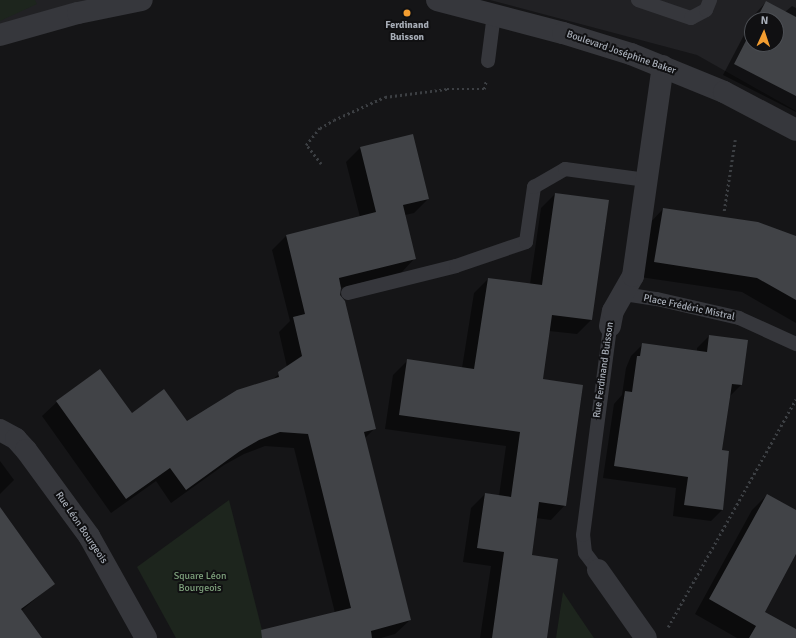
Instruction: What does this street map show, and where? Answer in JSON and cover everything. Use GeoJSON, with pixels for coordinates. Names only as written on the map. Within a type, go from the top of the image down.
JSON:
{"type":"FeatureCollection","features":[{"type":"Feature","properties":{"kind":"street"},"geometry":{"type":"LineString","coordinates":[[0,35],[78,13],[142,0]]}},
{"type":"Feature","properties":{"kind":"street","name":"Boulevard Joséphine Baker"},"geometry":{"type":"LineString","coordinates":[[437,0],[494,7],[663,66],[724,92],[796,130]]}},
{"type":"Feature","properties":{"kind":"street","name":"Rue Ferdinand Buisson"},"geometry":{"type":"LineString","coordinates":[[610,326],[613,311],[633,276],[663,66]]}},
{"type":"Feature","properties":{"kind":"street","name":"Rue Léon Bourgeois"},"geometry":{"type":"LineString","coordinates":[[0,430],[16,439],[26,450],[89,536],[146,638]]}},
{"type":"Feature","properties":{"kind":"street","name":"Rue Ferdinand Buisson"},"geometry":{"type":"LineString","coordinates":[[598,570],[656,635]]}},
{"type":"Feature","properties":{"kind":"lane"},"geometry":{"type":"LineString","coordinates":[[638,0],[691,18],[706,10],[710,0]]}},
{"type":"Feature","properties":{"kind":"lane"},"geometry":{"type":"LineString","coordinates":[[488,61],[494,7]]}},
{"type":"Feature","properties":{"kind":"lane"},"geometry":{"type":"LineString","coordinates":[[348,293],[456,266],[526,242],[534,187],[565,169],[646,180]]}},
{"type":"Feature","properties":{"kind":"lane","name":"Place Frédéric Mistral"},"geometry":{"type":"LineString","coordinates":[[624,294],[657,299],[738,318],[796,344]]}},
{"type":"Feature","properties":{"kind":"lane","name":"Rue Ferdinand Buisson"},"geometry":{"type":"LineString","coordinates":[[598,570],[585,553],[583,535],[610,326]]}},
{"type":"Feature","properties":{"kind":"path"},"geometry":{"type":"LineString","coordinates":[[321,164],[306,145],[320,128],[385,97],[447,89],[484,89],[488,61]]}},
{"type":"Feature","properties":{"kind":"path"},"geometry":{"type":"LineString","coordinates":[[724,211],[735,140]]}},
{"type":"Feature","properties":{"kind":"path"},"geometry":{"type":"LineString","coordinates":[[656,635],[796,399]]}},
{"type":"Feature","properties":{"kind":"shaded area"},"geometry":{"type":"Polygon","coordinates":[[[0,0],[118,0],[0,32],[0,0]]]}},
{"type":"Feature","properties":{"kind":"shaded area"},"geometry":{"type":"Polygon","coordinates":[[[490,0],[796,0],[796,111],[697,55],[490,0]]]}},
{"type":"Feature","properties":{"kind":"green space"},"geometry":{"type":"Polygon","coordinates":[[[0,0],[35,0],[37,4],[0,21],[0,0]]]}},
{"type":"Feature","properties":{"kind":"green space","name":"Square Léon Bourgeois"},"geometry":{"type":"Polygon","coordinates":[[[229,500],[264,638],[176,638],[137,567],[229,500]]]}},
{"type":"Feature","properties":{"kind":"green space"},"geometry":{"type":"Polygon","coordinates":[[[563,592],[577,613],[594,638],[556,638],[563,592]]]}},
{"type":"Feature","properties":{"kind":"building"},"geometry":{"type":"Polygon","coordinates":[[[766,1],[796,17],[796,96],[734,64],[744,45],[744,52],[784,52],[784,12],[760,12],[766,1]]]}},
{"type":"Feature","properties":{"kind":"building"},"geometry":{"type":"Polygon","coordinates":[[[413,134],[429,199],[403,205],[416,259],[339,278],[341,288],[340,295],[345,301],[376,429],[364,432],[411,620],[371,631],[372,638],[262,638],[261,630],[351,608],[308,434],[280,432],[259,440],[240,451],[186,490],[170,468],[126,499],[56,401],[100,369],[132,413],[164,389],[187,421],[237,390],[279,377],[278,372],[302,356],[293,317],[305,314],[286,235],[376,212],[360,147],[413,134]]]}},
{"type":"Feature","properties":{"kind":"building"},"geometry":{"type":"Polygon","coordinates":[[[555,193],[609,200],[592,320],[552,315],[543,379],[583,385],[566,506],[539,502],[532,555],[558,559],[547,638],[492,638],[504,552],[477,548],[485,493],[511,497],[520,432],[399,415],[407,359],[474,369],[488,278],[542,285],[555,193]]]}},
{"type":"Feature","properties":{"kind":"building"},"geometry":{"type":"Polygon","coordinates":[[[663,208],[758,222],[796,236],[796,300],[757,278],[654,262],[663,208]]]}},
{"type":"Feature","properties":{"kind":"building"},"geometry":{"type":"Polygon","coordinates":[[[709,335],[748,340],[742,385],[732,384],[722,450],[729,451],[723,510],[684,505],[688,477],[614,466],[625,391],[632,392],[637,356],[640,356],[642,343],[707,352],[709,335]]]}},
{"type":"Feature","properties":{"kind":"building"},"geometry":{"type":"Polygon","coordinates":[[[767,494],[796,510],[796,554],[765,612],[796,629],[796,638],[749,638],[756,626],[709,599],[767,494]]]}},
{"type":"Feature","properties":{"kind":"building"},"geometry":{"type":"Polygon","coordinates":[[[0,507],[55,584],[21,609],[42,638],[0,638],[0,507]]]}},
{"type":"Feature","properties":{"kind":"place","name":"Ferdinand Buisson"},"geometry":{"type":"Point","coordinates":[407,13]}}]}
